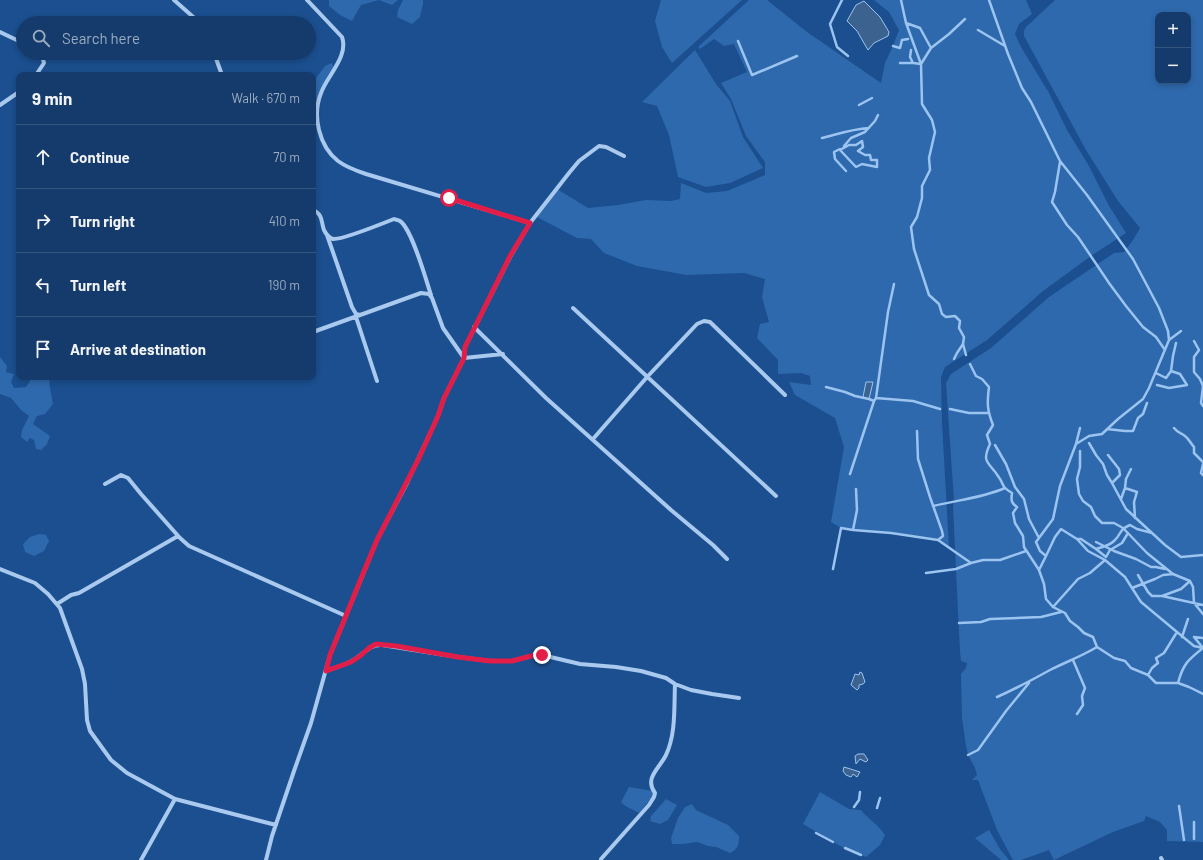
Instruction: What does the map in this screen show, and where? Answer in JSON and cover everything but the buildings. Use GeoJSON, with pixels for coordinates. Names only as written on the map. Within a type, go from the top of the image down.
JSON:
{"type":"FeatureCollection","features":[{"type":"Feature","properties":{"kind":"street"},"geometry":{"type":"LineString","coordinates":[[174,0],[192,16]]}},
{"type":"Feature","properties":{"kind":"street"},"geometry":{"type":"LineString","coordinates":[[307,0],[342,37],[344,43],[338,61],[320,94],[317,113],[318,128],[323,143],[338,161],[356,171],[530,223]]}},
{"type":"Feature","properties":{"kind":"street"},"geometry":{"type":"LineString","coordinates":[[0,32],[16,40]]}},
{"type":"Feature","properties":{"kind":"street"},"geometry":{"type":"LineString","coordinates":[[38,72],[44,63],[43,60]]}},
{"type":"Feature","properties":{"kind":"street"},"geometry":{"type":"LineString","coordinates":[[217,60],[221,72]]}},
{"type":"Feature","properties":{"kind":"street"},"geometry":{"type":"LineString","coordinates":[[0,105],[16,94]]}},
{"type":"Feature","properties":{"kind":"street"},"geometry":{"type":"LineString","coordinates":[[266,860],[276,825],[311,723],[330,655],[377,540],[410,477],[438,416],[444,398],[464,358],[465,347],[474,327],[510,256],[530,223],[579,161],[601,146],[624,156]]}},
{"type":"Feature","properties":{"kind":"street"},"geometry":{"type":"LineString","coordinates":[[316,212],[321,217],[324,230],[352,306],[356,314],[360,315]]}},
{"type":"Feature","properties":{"kind":"street"},"geometry":{"type":"LineString","coordinates":[[326,233],[329,238],[334,239],[344,237],[394,219],[400,221],[411,237],[443,328],[464,358]]}},
{"type":"Feature","properties":{"kind":"street"},"geometry":{"type":"LineString","coordinates":[[316,331],[421,293],[429,294],[432,298]]}},
{"type":"Feature","properties":{"kind":"street"},"geometry":{"type":"LineString","coordinates":[[574,308],[776,496]]}},
{"type":"Feature","properties":{"kind":"street"},"geometry":{"type":"LineString","coordinates":[[356,316],[377,381]]}},
{"type":"Feature","properties":{"kind":"street"},"geometry":{"type":"LineString","coordinates":[[593,439],[648,376],[697,324],[704,321],[710,322],[785,395]]}},
{"type":"Feature","properties":{"kind":"street"},"geometry":{"type":"LineString","coordinates":[[474,327],[546,398],[727,559]]}},
{"type":"Feature","properties":{"kind":"street"},"geometry":{"type":"LineString","coordinates":[[464,358],[503,354]]}},
{"type":"Feature","properties":{"kind":"street"},"geometry":{"type":"LineString","coordinates":[[105,484],[121,475],[128,478],[178,536],[189,546],[346,616]]}},
{"type":"Feature","properties":{"kind":"street"},"geometry":{"type":"LineString","coordinates":[[57,604],[178,536]]}},
{"type":"Feature","properties":{"kind":"street"},"geometry":{"type":"LineString","coordinates":[[0,569],[35,583],[48,594],[60,608],[82,669],[86,690],[86,720],[90,731],[111,760],[127,773],[175,799],[276,825]]}},
{"type":"Feature","properties":{"kind":"street"},"geometry":{"type":"LineString","coordinates":[[326,671],[351,662],[376,644],[490,661],[512,661],[535,655],[542,655],[580,664],[641,671],[666,678],[675,684],[698,692],[738,698]]}},
{"type":"Feature","properties":{"kind":"street"},"geometry":{"type":"LineString","coordinates":[[601,859],[649,805],[654,797],[655,793],[651,788],[650,782],[666,754],[672,733],[675,684]]}},
{"type":"Feature","properties":{"kind":"street"},"geometry":{"type":"LineString","coordinates":[[141,860],[175,799]]}},
{"type":"Feature","properties":{"kind":"shaded area"},"geometry":{"type":"Polygon","coordinates":[[[329,0],[379,0],[361,5],[352,21],[340,15],[329,6],[329,0]]]}},
{"type":"Feature","properties":{"kind":"shaded area"},"geometry":{"type":"Polygon","coordinates":[[[379,0],[398,0],[392,5],[379,0]]]}},
{"type":"Feature","properties":{"kind":"shaded area"},"geometry":{"type":"Polygon","coordinates":[[[403,0],[423,0],[420,17],[412,24],[397,17],[398,10],[403,0]]]}},
{"type":"Feature","properties":{"kind":"shaded area"},"geometry":{"type":"Polygon","coordinates":[[[661,0],[742,0],[672,63],[662,47],[655,21],[661,0]]]}},
{"type":"Feature","properties":{"kind":"shaded area"},"geometry":{"type":"Polygon","coordinates":[[[749,0],[767,0],[807,32],[881,83],[885,63],[899,30],[889,12],[874,0],[1026,0],[1032,14],[1019,24],[1015,34],[1021,47],[1049,93],[1067,130],[1089,166],[1108,204],[1126,233],[1043,291],[987,340],[945,367],[941,377],[942,423],[949,547],[938,540],[841,528],[831,522],[844,447],[835,418],[795,395],[789,382],[811,385],[810,376],[801,373],[778,374],[778,360],[757,338],[760,324],[769,322],[762,297],[765,279],[744,273],[686,275],[637,266],[604,253],[591,239],[577,238],[537,217],[557,189],[588,208],[646,200],[671,201],[680,199],[681,183],[706,193],[727,191],[765,175],[765,162],[746,136],[731,99],[721,83],[747,72],[734,44],[724,46],[714,39],[700,49],[698,47],[749,0]]]}},
{"type":"Feature","properties":{"kind":"shaded area"},"geometry":{"type":"Polygon","coordinates":[[[1055,0],[1203,0],[1203,648],[1201,648],[1203,649],[1203,842],[1167,841],[1167,830],[1160,822],[1146,816],[1144,821],[1113,832],[1054,860],[1049,850],[1021,860],[1013,860],[997,830],[978,780],[972,780],[977,775],[968,755],[962,718],[961,674],[966,668],[967,663],[961,661],[960,652],[953,507],[954,501],[946,383],[951,374],[991,348],[1049,297],[1114,253],[1124,252],[1140,228],[1118,201],[1086,150],[1024,36],[1026,27],[1055,0]]]}},
{"type":"Feature","properties":{"kind":"shaded area"},"geometry":{"type":"Polygon","coordinates":[[[864,1],[880,17],[889,32],[888,36],[874,43],[868,50],[857,31],[847,21],[856,5],[864,1]]]}},
{"type":"Feature","properties":{"kind":"shaded area"},"geometry":{"type":"Polygon","coordinates":[[[695,50],[716,84],[730,101],[743,137],[763,168],[730,183],[706,187],[678,177],[669,135],[657,106],[642,102],[695,50]]]}},
{"type":"Feature","properties":{"kind":"shaded area"},"geometry":{"type":"Polygon","coordinates":[[[332,63],[333,67],[323,86],[318,108],[316,106],[316,78],[325,66],[332,63]]]}},
{"type":"Feature","properties":{"kind":"shaded area"},"geometry":{"type":"Polygon","coordinates":[[[0,357],[7,366],[6,372],[14,374],[11,382],[14,388],[26,387],[30,380],[49,380],[53,404],[45,414],[37,416],[33,424],[50,436],[47,444],[41,450],[36,449],[34,440],[30,438],[27,442],[21,437],[22,430],[29,416],[21,410],[11,398],[0,394],[0,357]]]}},
{"type":"Feature","properties":{"kind":"shaded area"},"geometry":{"type":"Polygon","coordinates":[[[866,382],[873,382],[869,399],[863,397],[866,382]]]}},
{"type":"Feature","properties":{"kind":"shaded area"},"geometry":{"type":"Polygon","coordinates":[[[39,534],[46,535],[49,541],[44,551],[34,556],[25,552],[23,544],[30,537],[39,534]]]}},
{"type":"Feature","properties":{"kind":"shaded area"},"geometry":{"type":"Polygon","coordinates":[[[860,672],[862,673],[865,682],[859,685],[857,690],[851,685],[855,674],[859,675],[860,672]]]}},
{"type":"Feature","properties":{"kind":"shaded area"},"geometry":{"type":"Polygon","coordinates":[[[858,754],[864,754],[868,760],[866,762],[860,759],[856,764],[855,756],[858,754]]]}},
{"type":"Feature","properties":{"kind":"shaded area"},"geometry":{"type":"Polygon","coordinates":[[[844,767],[860,772],[857,777],[853,774],[851,777],[846,775],[843,771],[844,767]]]}},
{"type":"Feature","properties":{"kind":"shaded area"},"geometry":{"type":"Polygon","coordinates":[[[629,787],[653,791],[653,796],[639,813],[621,802],[629,787]]]}},
{"type":"Feature","properties":{"kind":"shaded area"},"geometry":{"type":"Polygon","coordinates":[[[820,792],[849,809],[861,810],[880,828],[885,835],[880,845],[866,857],[842,847],[803,824],[820,792]]]}},
{"type":"Feature","properties":{"kind":"shaded area"},"geometry":{"type":"Polygon","coordinates":[[[666,799],[677,805],[668,820],[660,824],[650,821],[651,816],[666,799]]]}},
{"type":"Feature","properties":{"kind":"shaded area"},"geometry":{"type":"Polygon","coordinates":[[[692,804],[696,810],[728,825],[739,836],[738,844],[735,850],[730,853],[716,847],[697,842],[672,844],[671,838],[678,818],[685,807],[692,804]]]}},
{"type":"Feature","properties":{"kind":"shaded area"},"geometry":{"type":"Polygon","coordinates":[[[989,830],[1000,849],[1009,860],[1001,860],[975,838],[989,830]]]}},
{"type":"Feature","properties":{"kind":"waterway"},"geometry":{"type":"LineString","coordinates":[[842,0],[830,24],[837,47],[848,56]]}},
{"type":"Feature","properties":{"kind":"waterway"},"geometry":{"type":"LineString","coordinates":[[901,0],[906,23],[921,64],[922,104],[932,120],[935,132],[929,158],[930,170],[922,186],[922,198],[917,217],[911,227],[914,249],[929,295],[939,304],[942,314],[946,317],[955,316],[960,321],[959,328],[964,337],[963,344],[966,355]]}},
{"type":"Feature","properties":{"kind":"waterway"},"geometry":{"type":"LineString","coordinates":[[989,0],[1022,88],[1031,102],[1060,161],[1087,195],[1133,259],[1159,308],[1168,331],[1169,340]]}},
{"type":"Feature","properties":{"kind":"waterway"},"geometry":{"type":"LineString","coordinates":[[911,50],[910,57],[913,63],[921,64],[931,48],[965,19]]}},
{"type":"Feature","properties":{"kind":"waterway"},"geometry":{"type":"LineString","coordinates":[[906,23],[920,28],[931,48]]}},
{"type":"Feature","properties":{"kind":"waterway"},"geometry":{"type":"LineString","coordinates":[[978,30],[1005,46]]}},
{"type":"Feature","properties":{"kind":"waterway"},"geometry":{"type":"LineString","coordinates":[[893,46],[900,48],[902,40],[908,39]]}},
{"type":"Feature","properties":{"kind":"waterway"},"geometry":{"type":"LineString","coordinates":[[738,41],[752,75],[797,56]]}},
{"type":"Feature","properties":{"kind":"waterway"},"geometry":{"type":"LineString","coordinates":[[900,63],[913,63]]}},
{"type":"Feature","properties":{"kind":"waterway"},"geometry":{"type":"LineString","coordinates":[[859,105],[872,98]]}},
{"type":"Feature","properties":{"kind":"waterway"},"geometry":{"type":"LineString","coordinates":[[844,146],[851,138],[865,132],[875,121],[878,115]]}},
{"type":"Feature","properties":{"kind":"waterway"},"geometry":{"type":"LineString","coordinates":[[822,138],[869,128]]}},
{"type":"Feature","properties":{"kind":"waterway"},"geometry":{"type":"LineString","coordinates":[[862,141],[863,147],[858,151],[865,155],[870,155],[871,160],[877,160],[877,167],[862,164],[856,167],[840,150],[849,145],[856,145],[862,141]]}},
{"type":"Feature","properties":{"kind":"waterway"},"geometry":{"type":"LineString","coordinates":[[840,149],[834,152],[835,159],[846,171]]}},
{"type":"Feature","properties":{"kind":"waterway"},"geometry":{"type":"LineString","coordinates":[[1060,162],[1052,202],[1126,306],[1143,327],[1156,337],[1165,350]]}},
{"type":"Feature","properties":{"kind":"waterway"},"geometry":{"type":"LineString","coordinates":[[894,284],[888,312],[876,398],[913,401],[940,409]]}},
{"type":"Feature","properties":{"kind":"waterway"},"geometry":{"type":"LineString","coordinates":[[1039,570],[1046,556],[1040,551],[1036,542],[1053,519],[1060,486],[1076,444],[1089,436],[1102,434],[1143,399],[1169,340],[1181,331]]}},
{"type":"Feature","properties":{"kind":"waterway"},"geometry":{"type":"LineString","coordinates":[[1194,341],[1199,350],[1194,357],[1194,372],[1200,379],[1203,386],[1201,403],[1203,406]]}},
{"type":"Feature","properties":{"kind":"waterway"},"geometry":{"type":"LineString","coordinates":[[1171,371],[1176,343]]}},
{"type":"Feature","properties":{"kind":"waterway"},"geometry":{"type":"LineString","coordinates":[[954,359],[963,344]]}},
{"type":"Feature","properties":{"kind":"waterway"},"geometry":{"type":"LineString","coordinates":[[970,364],[976,376],[982,379],[989,387],[988,406],[993,425],[987,435],[990,444],[987,450],[986,459],[1004,487],[1012,493],[1012,501],[1017,507],[1013,513],[1015,523],[1023,536],[1024,547],[1039,570],[1044,584],[1046,599],[1053,607],[1065,613],[1070,621],[1084,633],[1093,637],[1097,647],[1114,658],[1125,661],[1131,668],[1148,675],[1156,683],[1178,683],[1203,694]]}},
{"type":"Feature","properties":{"kind":"waterway"},"geometry":{"type":"LineString","coordinates":[[1156,373],[1166,378],[1171,371],[1180,374],[1187,385],[1169,388],[1157,385]]}},
{"type":"Feature","properties":{"kind":"waterway"},"geometry":{"type":"LineString","coordinates":[[826,387],[874,401]]}},
{"type":"Feature","properties":{"kind":"waterway"},"geometry":{"type":"LineString","coordinates":[[850,474],[876,398]]}},
{"type":"Feature","properties":{"kind":"waterway"},"geometry":{"type":"LineString","coordinates":[[1107,429],[1133,431],[1138,418],[1143,414],[1147,403]]}},
{"type":"Feature","properties":{"kind":"waterway"},"geometry":{"type":"LineString","coordinates":[[950,409],[969,413],[989,413]]}},
{"type":"Feature","properties":{"kind":"waterway"},"geometry":{"type":"LineString","coordinates":[[1076,444],[1080,428]]}},
{"type":"Feature","properties":{"kind":"waterway"},"geometry":{"type":"LineString","coordinates":[[1174,428],[1188,439],[1194,447],[1194,453],[1203,462]]}},
{"type":"Feature","properties":{"kind":"waterway"},"geometry":{"type":"LineString","coordinates":[[917,431],[918,459],[943,536],[938,540]]}},
{"type":"Feature","properties":{"kind":"waterway"},"geometry":{"type":"LineString","coordinates":[[1089,443],[1103,464],[1107,475],[1126,509],[1165,545],[1181,557],[1203,555]]}},
{"type":"Feature","properties":{"kind":"waterway"},"geometry":{"type":"LineString","coordinates":[[995,445],[1006,464],[1015,487],[1024,499],[1029,519],[1039,538]]}},
{"type":"Feature","properties":{"kind":"waterway"},"geometry":{"type":"LineString","coordinates":[[1080,451],[1080,467],[1077,479],[1079,494],[1083,501],[1091,507],[1095,516],[1102,523],[1114,523],[1123,528],[1147,553],[1173,574],[1190,581],[1193,587],[1194,603],[1203,614]]}},
{"type":"Feature","properties":{"kind":"waterway"},"geometry":{"type":"LineString","coordinates":[[1108,455],[1119,469],[1120,475],[1112,483]]}},
{"type":"Feature","properties":{"kind":"waterway"},"geometry":{"type":"LineString","coordinates":[[1203,464],[1201,473],[1203,475]]}},
{"type":"Feature","properties":{"kind":"waterway"},"geometry":{"type":"LineString","coordinates":[[1121,499],[1125,488],[1126,479],[1131,469]]}},
{"type":"Feature","properties":{"kind":"waterway"},"geometry":{"type":"LineString","coordinates":[[933,506],[979,497],[1005,488]]}},
{"type":"Feature","properties":{"kind":"waterway"},"geometry":{"type":"LineString","coordinates":[[1125,488],[1137,492],[1134,502],[1135,518]]}},
{"type":"Feature","properties":{"kind":"waterway"},"geometry":{"type":"LineString","coordinates":[[853,530],[857,510],[856,489]]}},
{"type":"Feature","properties":{"kind":"waterway"},"geometry":{"type":"LineString","coordinates":[[1077,539],[1081,539],[1096,549],[1112,543],[1122,530],[1130,525],[1137,529],[1152,533]]}},
{"type":"Feature","properties":{"kind":"waterway"},"geometry":{"type":"LineString","coordinates":[[833,569],[841,528],[938,540],[971,563]]}},
{"type":"Feature","properties":{"kind":"waterway"},"geometry":{"type":"LineString","coordinates":[[1046,556],[1055,537],[1061,529],[1077,539],[1088,551],[1105,560]]}},
{"type":"Feature","properties":{"kind":"waterway"},"geometry":{"type":"LineString","coordinates":[[1096,549],[1106,557],[1110,550],[1122,543],[1128,533]]}},
{"type":"Feature","properties":{"kind":"waterway"},"geometry":{"type":"LineString","coordinates":[[1096,542],[1151,567],[1165,569]]}},
{"type":"Feature","properties":{"kind":"waterway"},"geometry":{"type":"LineString","coordinates":[[926,573],[956,569],[983,560],[1000,560],[1026,551]]}},
{"type":"Feature","properties":{"kind":"waterway"},"geometry":{"type":"LineString","coordinates":[[1053,607],[1078,579],[1090,573],[1105,560],[1125,577],[1132,588],[1163,575],[1173,574]]}},
{"type":"Feature","properties":{"kind":"waterway"},"geometry":{"type":"LineString","coordinates":[[1138,575],[1152,596],[1162,596],[1203,605]]}},
{"type":"Feature","properties":{"kind":"waterway"},"geometry":{"type":"LineString","coordinates":[[1162,596],[1181,589],[1190,581]]}},
{"type":"Feature","properties":{"kind":"waterway"},"geometry":{"type":"LineString","coordinates":[[1132,588],[1141,602],[1194,646],[1203,648]]}},
{"type":"Feature","properties":{"kind":"waterway"},"geometry":{"type":"LineString","coordinates":[[959,623],[981,622],[990,619],[1041,617],[1061,612]]}},
{"type":"Feature","properties":{"kind":"waterway"},"geometry":{"type":"LineString","coordinates":[[1182,637],[1188,619]]}},
{"type":"Feature","properties":{"kind":"waterway"},"geometry":{"type":"LineString","coordinates":[[1148,675],[1152,668],[1158,663],[1156,658],[1164,653],[1177,632]]}},
{"type":"Feature","properties":{"kind":"waterway"},"geometry":{"type":"LineString","coordinates":[[1194,637],[1203,648]]}},
{"type":"Feature","properties":{"kind":"waterway"},"geometry":{"type":"LineString","coordinates":[[1194,637],[1203,638]]}},
{"type":"Feature","properties":{"kind":"waterway"},"geometry":{"type":"LineString","coordinates":[[997,697],[1097,647]]}},
{"type":"Feature","properties":{"kind":"waterway"},"geometry":{"type":"LineString","coordinates":[[1178,683],[1184,667],[1193,656],[1203,648]]}},
{"type":"Feature","properties":{"kind":"waterway"},"geometry":{"type":"LineString","coordinates":[[1073,660],[1085,688],[1082,696],[1083,705],[1077,714]]}},
{"type":"Feature","properties":{"kind":"waterway"},"geometry":{"type":"LineString","coordinates":[[968,755],[978,750],[1006,711],[1029,683]]}},
{"type":"Feature","properties":{"kind":"waterway"},"geometry":{"type":"LineString","coordinates":[[854,807],[859,800],[860,792]]}},
{"type":"Feature","properties":{"kind":"waterway"},"geometry":{"type":"LineString","coordinates":[[877,808],[880,798]]}},
{"type":"Feature","properties":{"kind":"waterway"},"geometry":{"type":"LineString","coordinates":[[1179,806],[1184,840]]}},
{"type":"Feature","properties":{"kind":"waterway"},"geometry":{"type":"LineString","coordinates":[[1194,822],[1194,839]]}},
{"type":"Feature","properties":{"kind":"waterway"},"geometry":{"type":"LineString","coordinates":[[816,833],[833,842]]}},
{"type":"Feature","properties":{"kind":"waterway"},"geometry":{"type":"LineString","coordinates":[[845,848],[861,855]]}},
{"type":"Feature","properties":{"kind":"route"},"geometry":{"type":"LineString","coordinates":[[449,198],[530,223],[510,256],[474,327],[465,347],[464,358],[444,398],[438,416],[419,458],[377,540],[330,655],[326,671],[351,662],[376,644],[490,661],[512,661],[535,655],[542,655]]}}]}
